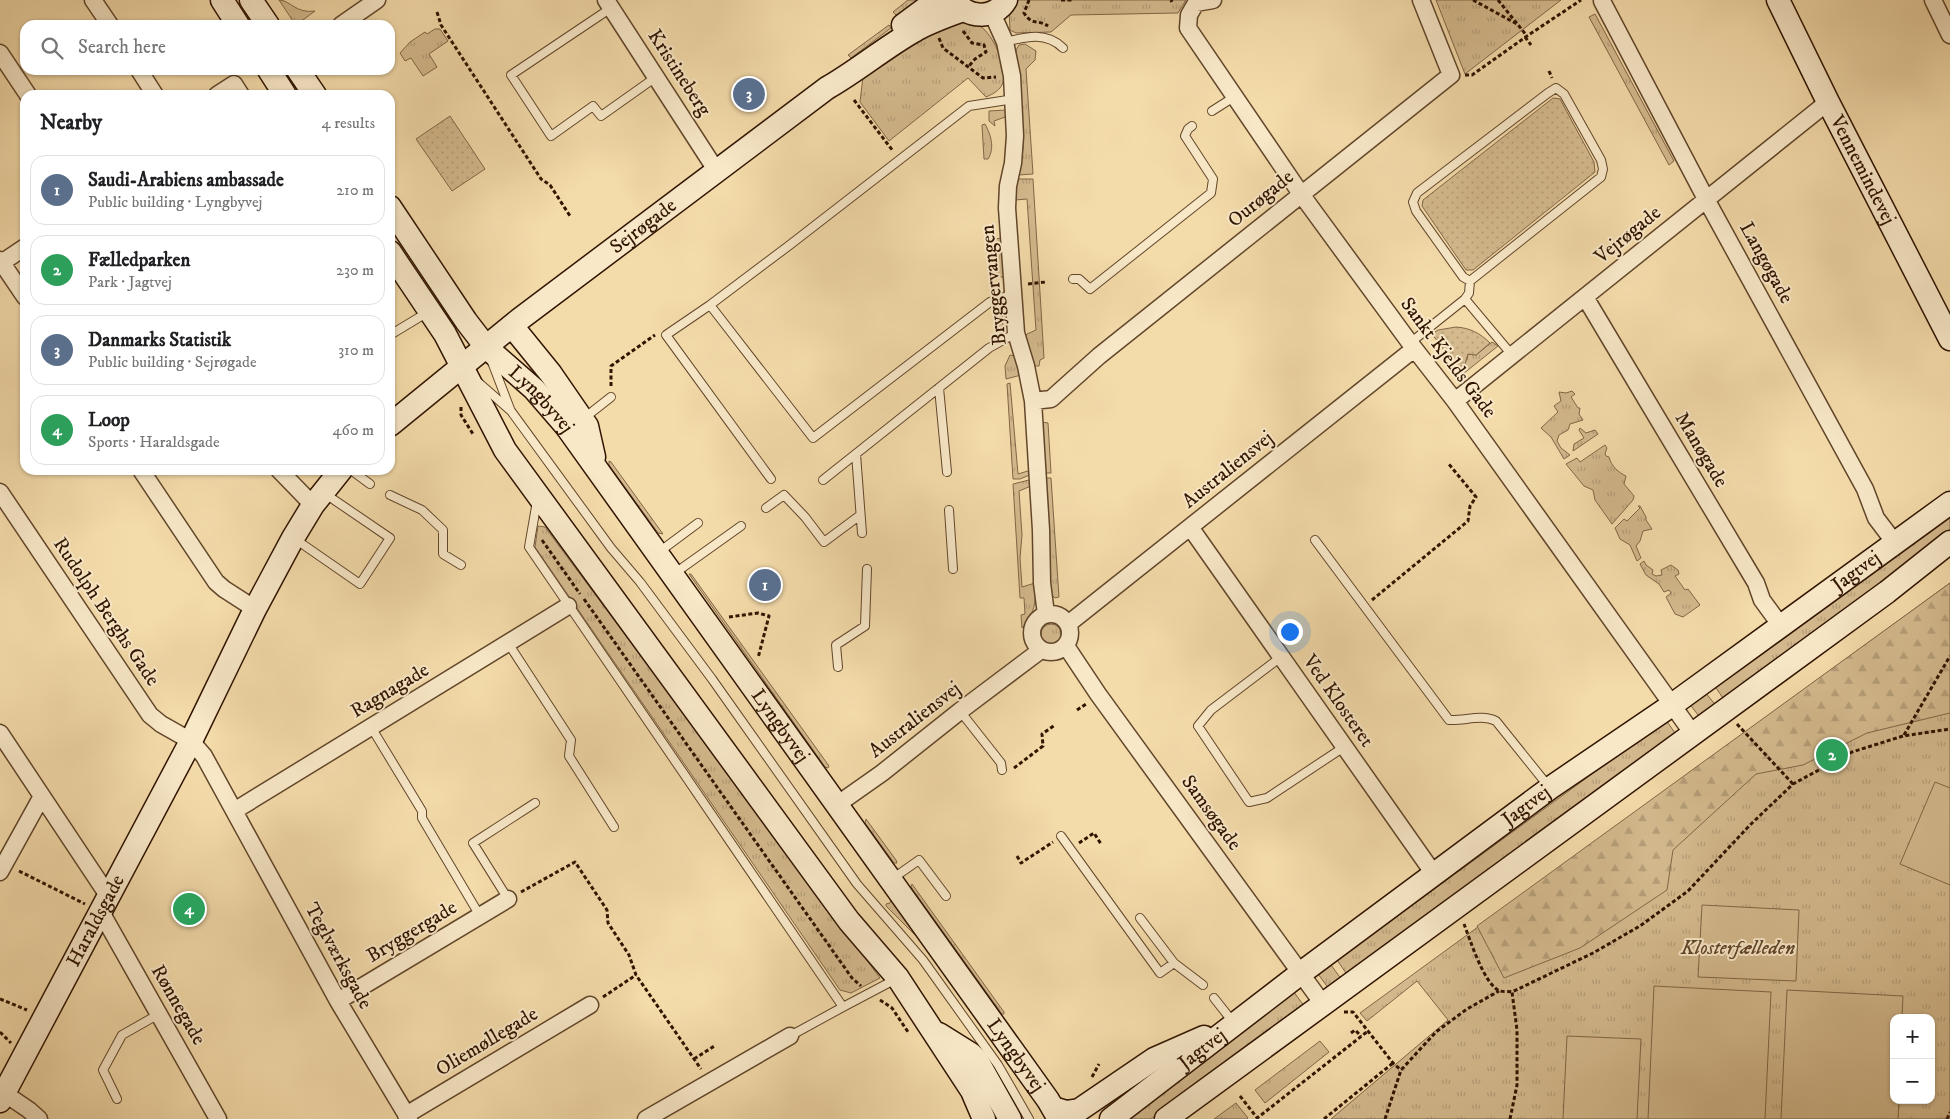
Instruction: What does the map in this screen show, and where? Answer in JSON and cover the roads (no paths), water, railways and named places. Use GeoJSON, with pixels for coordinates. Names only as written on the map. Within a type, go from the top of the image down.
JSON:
{"type":"FeatureCollection","features":[{"type":"Feature","properties":{"kind":"street"},"geometry":{"type":"LineString","coordinates":[[94,0],[107,20]]}},
{"type":"Feature","properties":{"kind":"street"},"geometry":{"type":"LineString","coordinates":[[222,0],[235,20]]}},
{"type":"Feature","properties":{"kind":"street"},"geometry":{"type":"LineString","coordinates":[[251,0],[265,20]]}},
{"type":"Feature","properties":{"kind":"street"},"geometry":{"type":"LineString","coordinates":[[348,20],[377,0]]}},
{"type":"Feature","properties":{"kind":"street","name":"Sejrøgade"},"geometry":{"type":"LineString","coordinates":[[827,88],[847,67],[936,0]]}},
{"type":"Feature","properties":{"kind":"street","name":"Sankt Kjelds Gade"},"geometry":{"type":"LineString","coordinates":[[1213,0],[1196,3],[1189,15],[1188,28],[1301,194],[1412,346],[1455,400],[1693,734]]}},
{"type":"Feature","properties":{"kind":"street","name":"Ourøgade"},"geometry":{"type":"LineString","coordinates":[[1034,400],[1051,399],[1099,356],[1451,75],[1421,0]]}},
{"type":"Feature","properties":{"kind":"street","name":"Vennemindevej"},"geometry":{"type":"LineString","coordinates":[[1778,0],[1828,102],[1950,339]]}},
{"type":"Feature","properties":{"kind":"street"},"geometry":{"type":"LineString","coordinates":[[1933,0],[1949,31]]}},
{"type":"Feature","properties":{"kind":"street","name":"Langøgade"},"geometry":{"type":"LineString","coordinates":[[1602,1],[1706,199],[1865,489],[1876,518],[1895,543]]}},
{"type":"Feature","properties":{"kind":"street","name":"Kristineberg"},"geometry":{"type":"LineString","coordinates":[[608,4],[716,170]]}},
{"type":"Feature","properties":{"kind":"street"},"geometry":{"type":"LineString","coordinates":[[959,13],[977,15],[999,6]]}},
{"type":"Feature","properties":{"kind":"street","name":"Bryggervangen"},"geometry":{"type":"LineString","coordinates":[[999,6],[1011,70],[1014,99],[1015,136],[1007,208],[1016,333],[1034,400],[1042,583],[1046,614]]}},
{"type":"Feature","properties":{"kind":"street","name":"Sejrøgade"},"geometry":{"type":"LineString","coordinates":[[461,366],[716,170],[827,88],[929,22],[959,13]]}},
{"type":"Feature","properties":{"kind":"street"},"geometry":{"type":"LineString","coordinates":[[0,53],[25,90]]}},
{"type":"Feature","properties":{"kind":"street"},"geometry":{"type":"LineString","coordinates":[[142,75],[152,90]]}},
{"type":"Feature","properties":{"kind":"street"},"geometry":{"type":"LineString","coordinates":[[272,75],[282,90]]}},
{"type":"Feature","properties":{"kind":"street"},"geometry":{"type":"LineString","coordinates":[[301,75],[312,90]]}},
{"type":"Feature","properties":{"kind":"street"},"geometry":{"type":"LineString","coordinates":[[225,90],[234,84],[238,90]]}},
{"type":"Feature","properties":{"kind":"street","name":"Vejrøgade"},"geometry":{"type":"LineString","coordinates":[[1455,400],[1828,102]]}},
{"type":"Feature","properties":{"kind":"street","name":"Lyngbyvej"},"geometry":{"type":"LineString","coordinates":[[395,214],[466,321],[486,347],[548,403],[658,553],[846,798],[891,879],[1056,1113]]}},
{"type":"Feature","properties":{"kind":"street"},"geometry":{"type":"LineString","coordinates":[[20,250],[1,262],[20,290]]}},
{"type":"Feature","properties":{"kind":"street","name":"Lyngbyvej"},"geometry":{"type":"LineString","coordinates":[[395,259],[445,334],[505,450],[849,921],[898,978],[972,1091],[984,1119]]}},
{"type":"Feature","properties":{"kind":"street","name":"Manøgade"},"geometry":{"type":"LineString","coordinates":[[1585,296],[1756,583],[1762,600],[1781,626]]}},
{"type":"Feature","properties":{"kind":"street"},"geometry":{"type":"LineString","coordinates":[[512,326],[582,419],[586,426],[598,469]]}},
{"type":"Feature","properties":{"kind":"street","name":"Australiensvej"},"geometry":{"type":"LineString","coordinates":[[1068,624],[1412,346]]}},
{"type":"Feature","properties":{"kind":"street"},"geometry":{"type":"LineString","coordinates":[[395,421],[461,366]]}},
{"type":"Feature","properties":{"kind":"street"},"geometry":{"type":"LineString","coordinates":[[144,475],[216,582],[224,590],[256,609]]}},
{"type":"Feature","properties":{"kind":"street"},"geometry":{"type":"LineString","coordinates":[[286,475],[317,498]]}},
{"type":"Feature","properties":{"kind":"street","name":"Haraldsgade"},"geometry":{"type":"LineString","coordinates":[[2,1097],[191,741],[293,538],[317,498],[336,475]]}},
{"type":"Feature","properties":{"kind":"street","name":"Rudolph Berghs Gade"},"geometry":{"type":"LineString","coordinates":[[0,492],[150,715],[161,724],[191,741]]}},
{"type":"Feature","properties":{"kind":"street","name":"Jagtvej"},"geometry":{"type":"LineString","coordinates":[[1110,1119],[1234,1023],[1550,788],[1672,705],[1950,503]]}},
{"type":"Feature","properties":{"kind":"street","name":"Ved Klosteret"},"geometry":{"type":"LineString","coordinates":[[1190,527],[1434,874]]}},
{"type":"Feature","properties":{"kind":"street","name":"Jagtvej"},"geometry":{"type":"LineString","coordinates":[[1166,1119],[1887,592],[1950,542]]}},
{"type":"Feature","properties":{"kind":"street","name":"Ragnagade"},"geometry":{"type":"LineString","coordinates":[[234,811],[568,606]]}},
{"type":"Feature","properties":{"kind":"street"},"geometry":{"type":"LineString","coordinates":[[1046,614],[1062,616],[1068,624],[1071,634],[1066,646],[1061,650],[1054,652],[1041,650],[1035,644],[1032,637],[1032,629],[1035,622],[1046,614]]}},
{"type":"Feature","properties":{"kind":"street","name":"Samsøgade"},"geometry":{"type":"LineString","coordinates":[[1066,646],[1098,694],[1323,1004]]}},
{"type":"Feature","properties":{"kind":"street","name":"Australiensvej"},"geometry":{"type":"LineString","coordinates":[[846,798],[882,773],[1041,650]]}},
{"type":"Feature","properties":{"kind":"street","name":"Rønnegade"},"geometry":{"type":"LineString","coordinates":[[0,733],[42,796],[105,905],[159,1014],[218,1119]]}},
{"type":"Feature","properties":{"kind":"street"},"geometry":{"type":"LineString","coordinates":[[191,741],[204,756],[234,811]]}},
{"type":"Feature","properties":{"kind":"street"},"geometry":{"type":"LineString","coordinates":[[2,868],[42,796]]}},
{"type":"Feature","properties":{"kind":"street","name":"Teglværksgade"},"geometry":{"type":"LineString","coordinates":[[234,811],[338,1000],[406,1118]]}},
{"type":"Feature","properties":{"kind":"street","name":"Bryggergade"},"geometry":{"type":"LineString","coordinates":[[338,1000],[508,899]]}},
{"type":"Feature","properties":{"kind":"street","name":"Oliemøllegade"},"geometry":{"type":"LineString","coordinates":[[406,1118],[590,1005]]}},
{"type":"Feature","properties":{"kind":"street"},"geometry":{"type":"LineString","coordinates":[[1056,1113],[1079,1110],[1154,1059],[1234,1023]]}},
{"type":"Feature","properties":{"kind":"street"},"geometry":{"type":"LineString","coordinates":[[934,1031],[971,1054],[977,1060],[1010,1119]]}},
{"type":"Feature","properties":{"kind":"street"},"geometry":{"type":"LineString","coordinates":[[646,1119],[790,1036]]}},
{"type":"Feature","properties":{"kind":"street"},"geometry":{"type":"LineString","coordinates":[[2,1097],[29,1110],[39,1119]]}},
{"type":"Feature","properties":{"kind":"lane"},"geometry":{"type":"LineString","coordinates":[[608,4],[510,76],[551,136],[593,106],[601,116],[656,77]]}},
{"type":"Feature","properties":{"kind":"lane"},"geometry":{"type":"LineString","coordinates":[[1005,42],[1028,37],[1047,37],[1063,48]]}},
{"type":"Feature","properties":{"kind":"lane"},"geometry":{"type":"LineString","coordinates":[[1412,346],[1465,299],[1469,293],[1470,281],[1601,177],[1603,169],[1600,160],[1564,94],[1556,88],[1417,193],[1413,202],[1416,210],[1463,277],[1470,281]]}},
{"type":"Feature","properties":{"kind":"lane"},"geometry":{"type":"LineString","coordinates":[[1212,111],[1234,97]]}},
{"type":"Feature","properties":{"kind":"lane"},"geometry":{"type":"LineString","coordinates":[[771,479],[666,336],[710,305],[969,106],[1014,99]]}},
{"type":"Feature","properties":{"kind":"lane"},"geometry":{"type":"LineString","coordinates":[[1073,279],[1079,279],[1090,289],[1211,193],[1213,179],[1185,136],[1188,129],[1192,126]]}},
{"type":"Feature","properties":{"kind":"lane"},"geometry":{"type":"LineString","coordinates":[[710,305],[812,438],[990,302],[1013,294]]}},
{"type":"Feature","properties":{"kind":"lane"},"geometry":{"type":"LineString","coordinates":[[1465,299],[1512,355]]}},
{"type":"Feature","properties":{"kind":"lane"},"geometry":{"type":"LineString","coordinates":[[395,332],[430,311]]}},
{"type":"Feature","properties":{"kind":"lane"},"geometry":{"type":"LineString","coordinates":[[823,480],[989,348],[1016,333]]}},
{"type":"Feature","properties":{"kind":"lane","name":"Lyngbyvej"},"geometry":{"type":"LineString","coordinates":[[486,347],[511,411]]}},
{"type":"Feature","properties":{"kind":"lane","name":"Lyngbyvej"},"geometry":{"type":"LineString","coordinates":[[461,366],[511,411],[611,548],[640,582],[712,679],[857,884],[923,960],[998,1065],[1029,1119]]}},
{"type":"Feature","properties":{"kind":"lane"},"geometry":{"type":"LineString","coordinates":[[939,388],[947,472]]}},
{"type":"Feature","properties":{"kind":"lane"},"geometry":{"type":"LineString","coordinates":[[582,419],[611,397]]}},
{"type":"Feature","properties":{"kind":"lane"},"geometry":{"type":"LineString","coordinates":[[856,454],[859,516],[862,533]]}},
{"type":"Feature","properties":{"kind":"lane"},"geometry":{"type":"LineString","coordinates":[[358,475],[370,484]]}},
{"type":"Feature","properties":{"kind":"lane"},"geometry":{"type":"LineString","coordinates":[[390,495],[422,510],[443,530],[443,554],[461,565]]}},
{"type":"Feature","properties":{"kind":"lane"},"geometry":{"type":"LineString","coordinates":[[766,508],[784,495],[824,542],[859,516]]}},
{"type":"Feature","properties":{"kind":"lane"},"geometry":{"type":"LineString","coordinates":[[538,496],[528,547],[843,1007]]}},
{"type":"Feature","properties":{"kind":"lane"},"geometry":{"type":"LineString","coordinates":[[293,538],[360,584],[390,538],[317,498]]}},
{"type":"Feature","properties":{"kind":"lane"},"geometry":{"type":"LineString","coordinates":[[949,510],[953,569]]}},
{"type":"Feature","properties":{"kind":"lane"},"geometry":{"type":"LineString","coordinates":[[658,553],[698,523]]}},
{"type":"Feature","properties":{"kind":"lane"},"geometry":{"type":"LineString","coordinates":[[674,574],[741,526]]}},
{"type":"Feature","properties":{"kind":"lane"},"geometry":{"type":"LineString","coordinates":[[1315,540],[1449,720],[1460,721],[1487,716],[1496,721],[1550,788]]}},
{"type":"Feature","properties":{"kind":"lane"},"geometry":{"type":"LineString","coordinates":[[838,667],[836,645],[864,626],[867,569]]}},
{"type":"Feature","properties":{"kind":"lane"},"geometry":{"type":"LineString","coordinates":[[508,643],[571,740],[569,756],[614,827]]}},
{"type":"Feature","properties":{"kind":"lane"},"geometry":{"type":"LineString","coordinates":[[1281,657],[1211,710],[1198,726],[1249,802],[1267,798],[1344,747]]}},
{"type":"Feature","properties":{"kind":"lane"},"geometry":{"type":"LineString","coordinates":[[960,711],[1001,763],[1002,770]]}},
{"type":"Feature","properties":{"kind":"lane"},"geometry":{"type":"LineString","coordinates":[[371,727],[422,811],[422,818],[480,916]]}},
{"type":"Feature","properties":{"kind":"lane"},"geometry":{"type":"LineString","coordinates":[[508,899],[474,843],[535,803]]}},
{"type":"Feature","properties":{"kind":"lane"},"geometry":{"type":"LineString","coordinates":[[1061,836],[1160,972],[1174,963]]}},
{"type":"Feature","properties":{"kind":"lane"},"geometry":{"type":"LineString","coordinates":[[891,879],[919,860],[946,896]]}},
{"type":"Feature","properties":{"kind":"lane"},"geometry":{"type":"LineString","coordinates":[[1140,918],[1174,963],[1203,985]]}},
{"type":"Feature","properties":{"kind":"lane"},"geometry":{"type":"LineString","coordinates":[[790,1036],[898,978]]}},
{"type":"Feature","properties":{"kind":"lane"},"geometry":{"type":"LineString","coordinates":[[1214,998],[1234,1023]]}},
{"type":"Feature","properties":{"kind":"lane"},"geometry":{"type":"LineString","coordinates":[[117,1099],[104,1070],[122,1035],[159,1014]]}},
{"type":"Feature","properties":{"kind":"place","name":"Danmarks Statistik"},"geometry":{"type":"Point","coordinates":[749,94]}},
{"type":"Feature","properties":{"kind":"place","name":"Saudi-Arabiens ambassade"},"geometry":{"type":"Point","coordinates":[765,585]}},
{"type":"Feature","properties":{"kind":"place","name":"Fælledparken"},"geometry":{"type":"Point","coordinates":[1832,755]}},
{"type":"Feature","properties":{"kind":"place","name":"Loop"},"geometry":{"type":"Point","coordinates":[189,909]}},
{"type":"Feature","properties":{"kind":"park label","name":"Klosterfælleden"},"geometry":{"type":"Point","coordinates":[1738,948]}}]}
